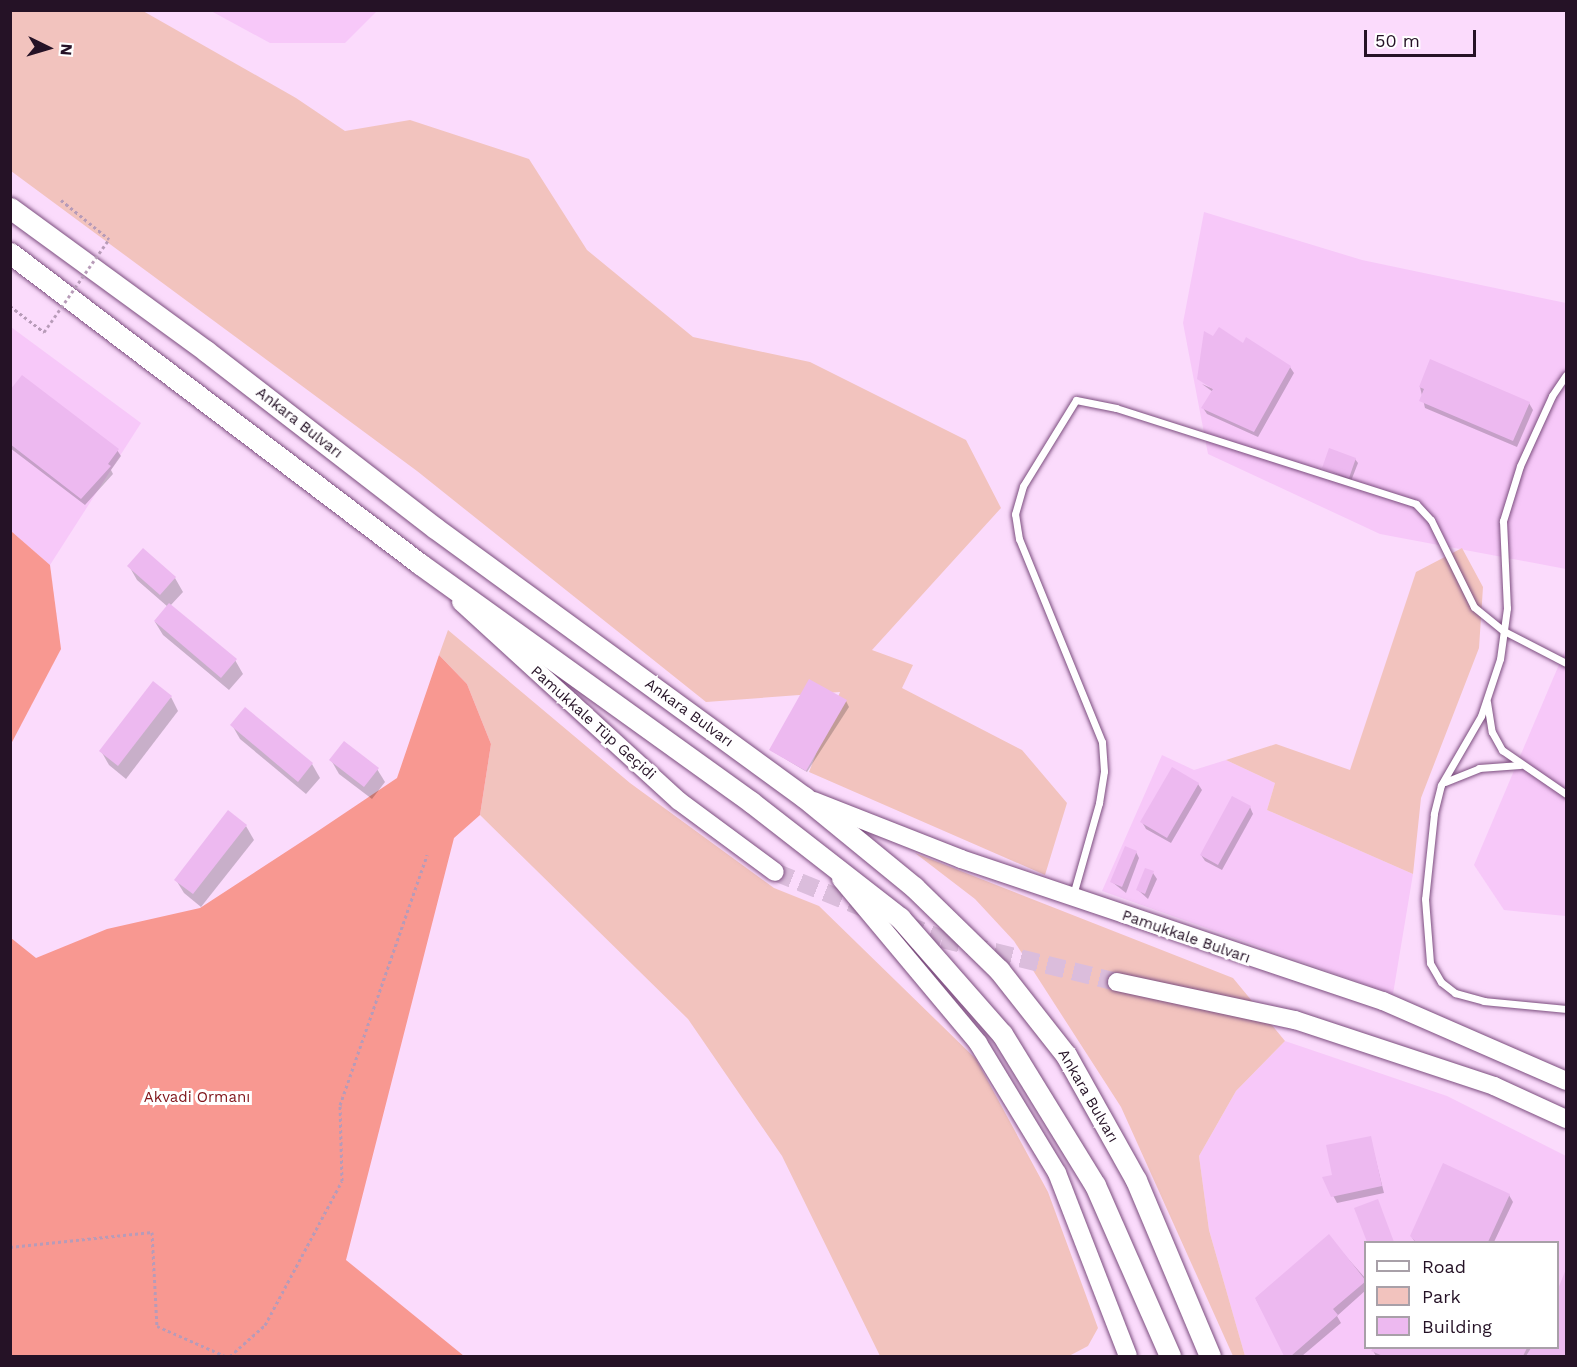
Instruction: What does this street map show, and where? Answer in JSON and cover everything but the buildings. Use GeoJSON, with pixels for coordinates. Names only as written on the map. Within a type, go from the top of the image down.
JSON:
{"type":"FeatureCollection","features":[{"type":"Feature","properties":{"kind":"main road","name":"Ankara Bulvarı"},"geometry":{"type":"LineString","coordinates":[[10,208],[206,351],[435,528],[804,797],[914,887],[999,970],[1065,1055],[1136,1180],[1210,1356]]}},
{"type":"Feature","properties":{"kind":"main road"},"geometry":{"type":"LineString","coordinates":[[10,253],[420,564],[821,854],[900,918],[1002,1034],[1095,1185],[1170,1356]]}},
{"type":"Feature","properties":{"kind":"main road","name":"Pamukkale Tüp Geçidi"},"geometry":{"type":"LineString","coordinates":[[420,564],[679,801],[775,872]]}},
{"type":"Feature","properties":{"kind":"main road","name":"Pamukkale Bulvarı"},"geometry":{"type":"LineString","coordinates":[[804,797],[1072,897],[1383,1001],[1566,1081]]}},
{"type":"Feature","properties":{"kind":"main road"},"geometry":{"type":"LineString","coordinates":[[821,854],[978,1043],[1057,1173],[1123,1355]]}},
{"type":"Feature","properties":{"kind":"main road"},"geometry":{"type":"LineString","coordinates":[[1117,982],[1295,1020],[1494,1086],[1566,1119]]}},
{"type":"Feature","properties":{"kind":"lane"},"geometry":{"type":"LineString","coordinates":[[1566,375],[1552,396],[1520,466],[1503,521],[1507,559],[1504,631],[1500,659],[1481,716],[1441,785],[1434,814],[1425,898],[1430,963],[1441,982],[1455,993],[1484,1001],[1566,1009]]}},
{"type":"Feature","properties":{"kind":"lane"},"geometry":{"type":"LineString","coordinates":[[1072,897],[1099,803],[1104,771],[1102,742],[1018,540],[1015,514],[1023,486],[1076,400],[1116,408],[1416,504],[1431,520],[1474,608],[1504,631],[1566,663]]}},
{"type":"Feature","properties":{"kind":"lane"},"geometry":{"type":"LineString","coordinates":[[1487,698],[1492,732],[1502,750],[1520,765],[1566,794]]}},
{"type":"Feature","properties":{"kind":"lane"},"geometry":{"type":"LineString","coordinates":[[1441,785],[1479,768],[1520,765]]}},
{"type":"Feature","properties":{"kind":"path"},"geometry":{"type":"LineString","coordinates":[[10,306],[44,332],[109,239],[61,200]]}},
{"type":"Feature","properties":{"kind":"path"},"geometry":{"type":"LineString","coordinates":[[230,1356],[265,1324],[342,1181],[340,1105],[427,855]]}},
{"type":"Feature","properties":{"kind":"path"},"geometry":{"type":"LineString","coordinates":[[10,1247],[152,1233],[157,1326],[225,1356]]}},
{"type":"Feature","properties":{"kind":"shaded area"},"geometry":{"type":"Polygon","coordinates":[[[377,10],[345,43],[270,43],[211,11],[377,10]]]}},
{"type":"Feature","properties":{"kind":"shaded area"},"geometry":{"type":"Polygon","coordinates":[[[1204,212],[1362,260],[1566,303],[1566,569],[1380,534],[1208,454],[1183,323],[1204,212]]]}},
{"type":"Feature","properties":{"kind":"shaded area"},"geometry":{"type":"Polygon","coordinates":[[[11,327],[141,423],[50,565],[11,531],[11,327]]]}},
{"type":"Feature","properties":{"kind":"shaded area"},"geometry":{"type":"Polygon","coordinates":[[[1566,648],[1566,916],[1504,910],[1474,865],[1566,648]]]}},
{"type":"Feature","properties":{"kind":"shaded area"},"geometry":{"type":"Polygon","coordinates":[[[1162,755],[1194,770],[1226,760],[1275,783],[1267,810],[1413,874],[1393,994],[1102,891],[1162,755]]]}},
{"type":"Feature","properties":{"kind":"shaded area"},"geometry":{"type":"Polygon","coordinates":[[[1285,1041],[1447,1096],[1566,1156],[1566,1356],[1245,1356],[1209,1230],[1199,1156],[1236,1091],[1285,1041]]]}},
{"type":"Feature","properties":{"kind":"green space"},"geometry":{"type":"Polygon","coordinates":[[[10,11],[143,11],[296,98],[345,131],[410,120],[529,159],[587,250],[693,337],[810,362],[966,440],[1001,508],[872,650],[913,665],[902,688],[1022,750],[1067,803],[1045,875],[809,772],[840,692],[706,702],[417,471],[11,171],[10,11]]]}},
{"type":"Feature","properties":{"kind":"green space"},"geometry":{"type":"Polygon","coordinates":[[[11,531],[50,565],[61,649],[11,744],[11,531]]]}},
{"type":"Feature","properties":{"kind":"green space"},"geometry":{"type":"Polygon","coordinates":[[[1462,548],[1483,587],[1479,648],[1421,798],[1413,874],[1267,810],[1275,783],[1226,760],[1276,744],[1350,770],[1416,572],[1462,548]]]}},
{"type":"Feature","properties":{"kind":"green space"},"geometry":{"type":"Polygon","coordinates":[[[448,630],[630,783],[774,888],[819,906],[976,1059],[1048,1192],[1098,1328],[1088,1346],[1069,1356],[880,1356],[782,1156],[688,1019],[480,815],[491,744],[467,684],[439,655],[448,630]]]}},
{"type":"Feature","properties":{"kind":"green space","name":"Akvadi Ormanı"},"geometry":{"type":"Polygon","coordinates":[[[439,655],[467,684],[491,744],[480,815],[454,838],[346,1260],[464,1356],[11,1356],[11,938],[36,958],[107,929],[200,908],[315,833],[397,778],[439,655]]]}},
{"type":"Feature","properties":{"kind":"green space"},"geometry":{"type":"Polygon","coordinates":[[[915,853],[1233,978],[1285,1041],[1236,1091],[1199,1156],[1209,1230],[1245,1356],[1233,1356],[1121,1107],[1014,941],[975,899],[915,853]]]}},
{"type":"Feature","properties":{"kind":"tunnel"},"geometry":{"type":"LineString","coordinates":[[775,872],[871,911]]}},
{"type":"Feature","properties":{"kind":"tunnel"},"geometry":{"type":"LineString","coordinates":[[905,924],[942,939],[1117,982]]}}]}
